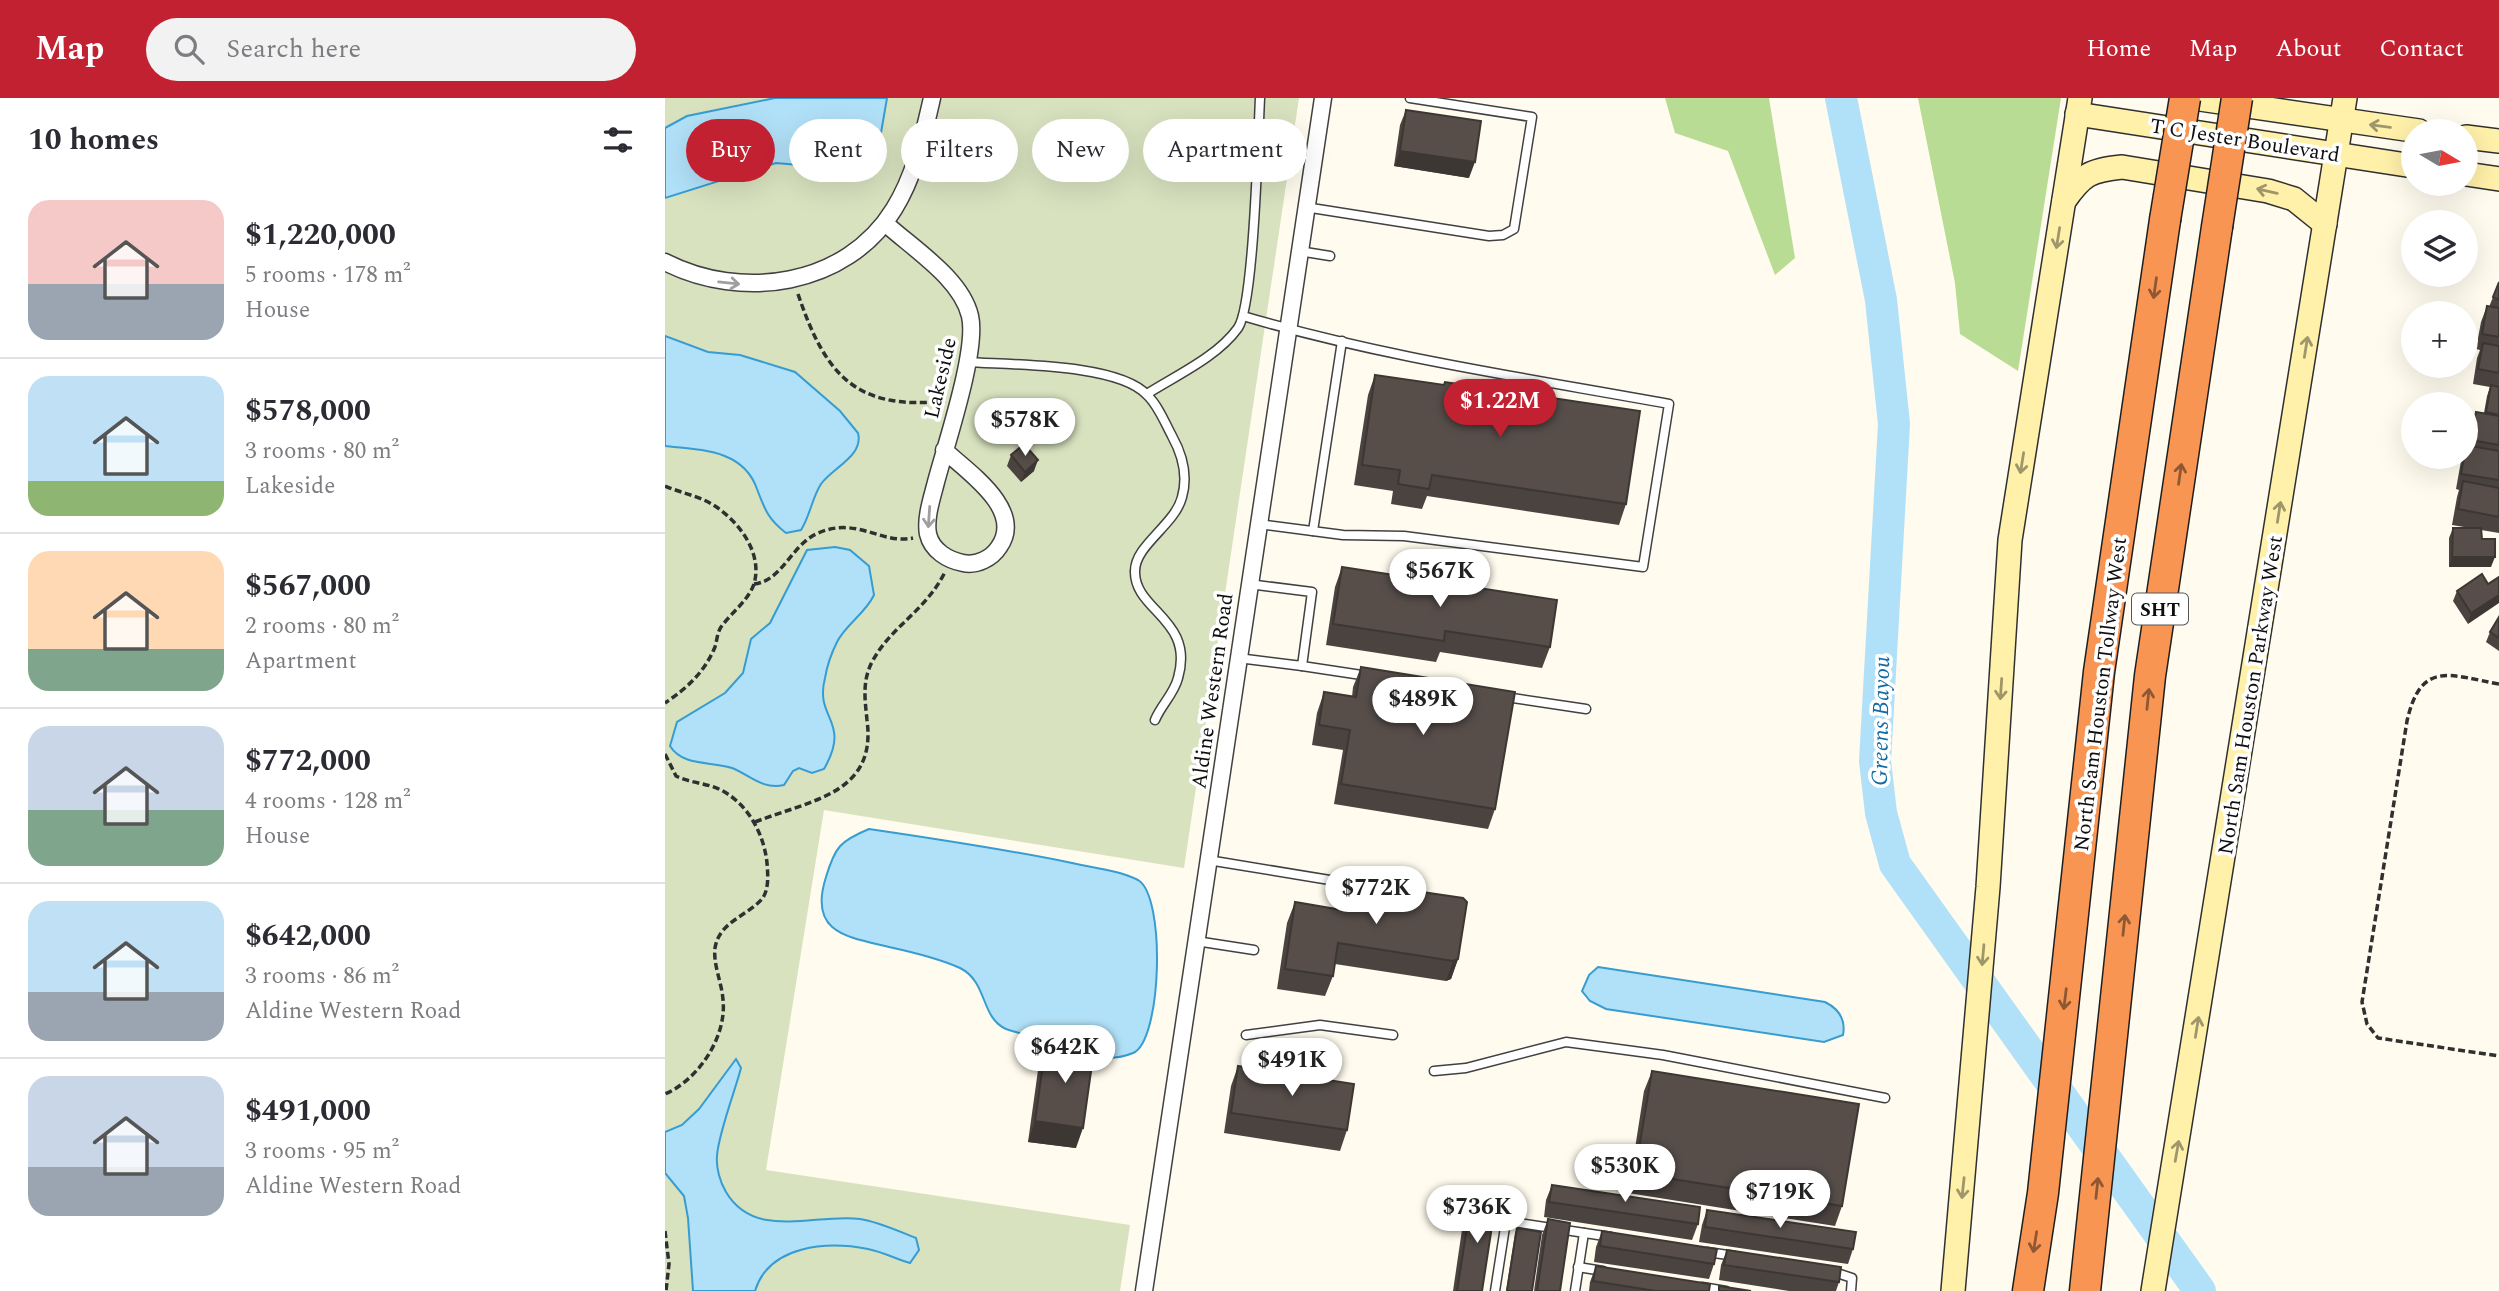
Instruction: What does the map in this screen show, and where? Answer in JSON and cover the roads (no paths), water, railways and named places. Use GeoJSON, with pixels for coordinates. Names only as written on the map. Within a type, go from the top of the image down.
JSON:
{"type":"FeatureCollection","features":[{"type":"Feature","properties":{"kind":"highway","name":"North Sam Houston Tollway West"},"geometry":{"type":"LineString","coordinates":[[2028,1291],[2043,1192],[2073,931],[2099,672],[2185,98]]}},
{"type":"Feature","properties":{"kind":"highway","name":"SHT"},"geometry":{"type":"LineString","coordinates":[[2085,1291],[2150,676],[2237,98]]}},
{"type":"Feature","properties":{"kind":"main road","name":"T C Jester Boulevard"},"geometry":{"type":"LineString","coordinates":[[2193,98],[2344,109],[2401,126]]}},
{"type":"Feature","properties":{"kind":"main road","name":"T C Jester Boulevard"},"geometry":{"type":"LineString","coordinates":[[2078,106],[2336,155],[2401,164]]}},
{"type":"Feature","properties":{"kind":"main road"},"geometry":{"type":"LineString","coordinates":[[1953,1291],[1970,1120],[1988,887],[2010,540],[2078,106]]}},
{"type":"Feature","properties":{"kind":"main road","name":"North Sam Houston Parkway West"},"geometry":{"type":"LineString","coordinates":[[2153,1291],[2187,1094],[2344,109]]}},
{"type":"Feature","properties":{"kind":"main road"},"geometry":{"type":"LineString","coordinates":[[2478,138],[2499,141]]}},
{"type":"Feature","properties":{"kind":"main road"},"geometry":{"type":"LineString","coordinates":[[2063,202],[2079,180],[2098,169],[2122,167],[2267,191],[2294,199],[2325,224]]}},
{"type":"Feature","properties":{"kind":"main road"},"geometry":{"type":"LineString","coordinates":[[2478,176],[2499,179]]}},
{"type":"Feature","properties":{"kind":"street"},"geometry":{"type":"LineString","coordinates":[[665,262],[724,283],[757,285],[793,279],[841,260],[885,223],[913,170],[932,98]]}},
{"type":"Feature","properties":{"kind":"street","name":"Aldine Western Road"},"geometry":{"type":"LineString","coordinates":[[1144,1291],[1323,98]]}},
{"type":"Feature","properties":{"kind":"street","name":"Lakeside"},"geometry":{"type":"LineString","coordinates":[[885,223],[948,280],[966,303],[972,333],[929,508],[929,534],[936,548],[950,560],[969,564],[992,557],[1004,540],[1005,522],[997,500],[944,450]]}},
{"type":"Feature","properties":{"kind":"lane"},"geometry":{"type":"LineString","coordinates":[[1147,394],[1229,340],[1243,316],[1260,98]]}},
{"type":"Feature","properties":{"kind":"lane"},"geometry":{"type":"LineString","coordinates":[[1305,206],[1489,236],[1503,235],[1514,229],[1532,117],[1410,98]]}},
{"type":"Feature","properties":{"kind":"lane"},"geometry":{"type":"LineString","coordinates":[[1299,251],[1330,256]]}},
{"type":"Feature","properties":{"kind":"lane"},"geometry":{"type":"LineString","coordinates":[[1243,316],[1287,331],[1458,366],[1669,404],[1643,567],[1404,536],[1313,531],[1258,524]]}},
{"type":"Feature","properties":{"kind":"lane"},"geometry":{"type":"LineString","coordinates":[[1313,531],[1342,341]]}},
{"type":"Feature","properties":{"kind":"lane"},"geometry":{"type":"LineString","coordinates":[[967,362],[1039,364],[1118,380],[1147,394],[1176,444],[1185,480],[1177,513],[1146,547],[1135,565],[1138,586],[1170,624],[1180,649],[1179,676],[1155,720]]}},
{"type":"Feature","properties":{"kind":"lane"},"geometry":{"type":"LineString","coordinates":[[1249,584],[1312,592],[1302,666]]}},
{"type":"Feature","properties":{"kind":"lane"},"geometry":{"type":"LineString","coordinates":[[1238,658],[1383,678]]}},
{"type":"Feature","properties":{"kind":"lane"},"geometry":{"type":"LineString","coordinates":[[1491,695],[1586,709]]}},
{"type":"Feature","properties":{"kind":"lane"},"geometry":{"type":"LineString","coordinates":[[1208,860],[1362,886]]}},
{"type":"Feature","properties":{"kind":"lane"},"geometry":{"type":"LineString","coordinates":[[1196,941],[1254,950]]}},
{"type":"Feature","properties":{"kind":"lane"},"geometry":{"type":"LineString","coordinates":[[1246,1035],[1320,1025],[1393,1035]]}},
{"type":"Feature","properties":{"kind":"lane"},"geometry":{"type":"LineString","coordinates":[[1434,1071],[1466,1068],[1566,1042],[1664,1055],[1885,1098]]}},
{"type":"Feature","properties":{"kind":"lane"},"geometry":{"type":"LineString","coordinates":[[1495,1291],[1506,1221],[1625,1239]]}},
{"type":"Feature","properties":{"kind":"lane"},"geometry":{"type":"LineString","coordinates":[[1575,1291],[1584,1233]]}},
{"type":"Feature","properties":{"kind":"lane"},"geometry":{"type":"LineString","coordinates":[[1693,1250],[1747,1258]]}},
{"type":"Feature","properties":{"kind":"lane"},"geometry":{"type":"LineString","coordinates":[[1578,1267],[1619,1273]]}},
{"type":"Feature","properties":{"kind":"lane"},"geometry":{"type":"LineString","coordinates":[[1815,1268],[1843,1273],[1851,1278],[1851,1291]]}},
{"type":"Feature","properties":{"kind":"lane"},"geometry":{"type":"LineString","coordinates":[[1686,1284],[1726,1291]]}},
{"type":"Feature","properties":{"kind":"water"},"geometry":{"type":"Polygon","coordinates":[[[775,98],[887,98],[883,119],[789,119],[789,164],[775,163],[775,119],[686,119],[686,182],[716,182],[665,198],[665,128],[687,116],[775,98]]]}},
{"type":"Feature","properties":{"kind":"water"},"geometry":{"type":"Polygon","coordinates":[[[665,336],[708,352],[740,355],[795,372],[840,411],[858,433],[859,441],[852,455],[821,484],[801,530],[786,533],[775,523],[750,476],[742,466],[731,459],[706,451],[665,446],[665,336]]]}},
{"type":"Feature","properties":{"kind":"water"},"geometry":{"type":"Polygon","coordinates":[[[835,547],[850,550],[869,566],[874,595],[841,636],[828,664],[823,692],[834,730],[834,740],[832,753],[824,769],[812,773],[799,768],[793,771],[784,785],[776,786],[757,781],[732,768],[690,760],[676,753],[670,746],[677,722],[725,693],[743,673],[751,639],[770,623],[807,550],[835,547]]]}},
{"type":"Feature","properties":{"kind":"water"},"geometry":{"type":"Polygon","coordinates":[[[869,829],[1047,858],[1114,872],[1138,880],[1147,892],[1153,912],[1157,968],[1155,997],[1143,1043],[1133,1053],[1120,1057],[1094,1057],[1006,1029],[992,1016],[969,974],[960,968],[925,956],[859,940],[835,929],[822,910],[822,896],[829,867],[840,846],[851,837],[869,829]]]}},
{"type":"Feature","properties":{"kind":"water"},"geometry":{"type":"Polygon","coordinates":[[[1598,967],[1825,1002],[1840,1015],[1843,1035],[1824,1042],[1606,1009],[1590,1001],[1582,991],[1589,975],[1598,967]]]}},
{"type":"Feature","properties":{"kind":"water"},"geometry":{"type":"Polygon","coordinates":[[[736,1059],[741,1068],[720,1137],[717,1161],[724,1188],[738,1207],[753,1216],[769,1220],[787,1222],[843,1218],[881,1224],[916,1238],[919,1250],[910,1263],[868,1249],[818,1247],[786,1255],[773,1264],[762,1276],[755,1291],[693,1291],[688,1218],[684,1196],[665,1173],[665,1132],[682,1125],[699,1109],[736,1059]]]}},
{"type":"Feature","properties":{"kind":"waterway","name":"Greens Bayou"},"geometry":{"type":"LineString","coordinates":[[1841,98],[1881,300],[1894,424],[1875,761],[1881,813],[1895,864],[2200,1291]]}}]}
